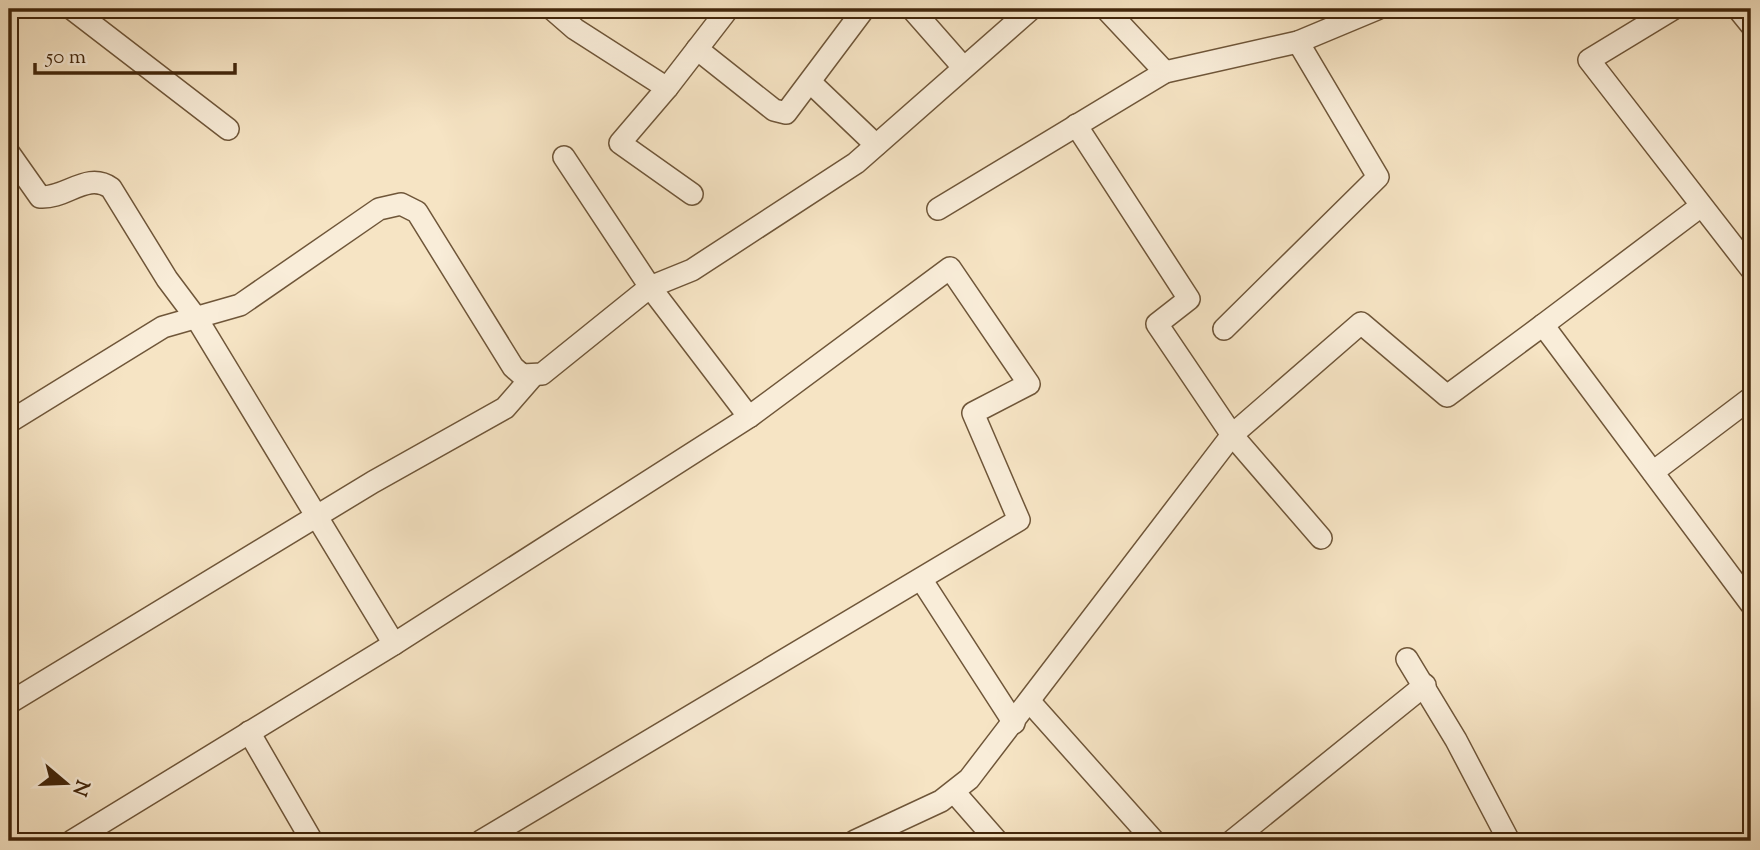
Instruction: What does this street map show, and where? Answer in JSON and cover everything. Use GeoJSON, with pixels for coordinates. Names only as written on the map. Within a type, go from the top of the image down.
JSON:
{"type":"FeatureCollection","features":[{"type":"Feature","properties":{"kind":"street"},"geometry":{"type":"LineString","coordinates":[[72,9],[229,129]]}},
{"type":"Feature","properties":{"kind":"street"},"geometry":{"type":"LineString","coordinates":[[552,9],[575,29],[667,88]]}},
{"type":"Feature","properties":{"kind":"street"},"geometry":{"type":"LineString","coordinates":[[692,194],[620,143],[728,9]]}},
{"type":"Feature","properties":{"kind":"street"},"geometry":{"type":"LineString","coordinates":[[697,49],[774,110],[786,113],[864,9]]}},
{"type":"Feature","properties":{"kind":"street"},"geometry":{"type":"LineString","coordinates":[[912,9],[963,67]]}},
{"type":"Feature","properties":{"kind":"street"},"geometry":{"type":"LineString","coordinates":[[9,422],[163,327],[240,304],[379,209],[401,204],[417,212],[424,222],[513,367],[522,375],[532,377],[542,374],[650,287],[692,270],[856,163],[1031,9]]}},
{"type":"Feature","properties":{"kind":"street"},"geometry":{"type":"LineString","coordinates":[[1106,9],[1165,72]]}},
{"type":"Feature","properties":{"kind":"street"},"geometry":{"type":"LineString","coordinates":[[938,209],[1165,72],[1298,42],[1377,9]]}},
{"type":"Feature","properties":{"kind":"street"},"geometry":{"type":"LineString","coordinates":[[1673,9],[1589,60],[1751,269]]}},
{"type":"Feature","properties":{"kind":"street"},"geometry":{"type":"LineString","coordinates":[[1738,9],[1751,25]]}},
{"type":"Feature","properties":{"kind":"street"},"geometry":{"type":"LineString","coordinates":[[1224,329],[1378,177],[1298,42]]}},
{"type":"Feature","properties":{"kind":"street"},"geometry":{"type":"LineString","coordinates":[[810,82],[876,145]]}},
{"type":"Feature","properties":{"kind":"street"},"geometry":{"type":"LineString","coordinates":[[1076,125],[1189,299],[1157,324],[1232,435],[1321,538]]}},
{"type":"Feature","properties":{"kind":"street"},"geometry":{"type":"LineString","coordinates":[[9,153],[40,197],[48,198],[91,182],[101,181],[111,188],[167,279],[197,319],[394,643]]}},
{"type":"Feature","properties":{"kind":"street"},"geometry":{"type":"LineString","coordinates":[[564,157],[650,287],[749,417]]}},
{"type":"Feature","properties":{"kind":"street"},"geometry":{"type":"LineString","coordinates":[[855,841],[955,793],[1014,723],[1232,435],[1361,323],[1447,397],[1701,206]]}},
{"type":"Feature","properties":{"kind":"street"},"geometry":{"type":"LineString","coordinates":[[72,841],[394,643],[749,417],[950,268],[1029,384],[973,413],[1019,520],[481,841]]}},
{"type":"Feature","properties":{"kind":"street"},"geometry":{"type":"LineString","coordinates":[[1543,325],[1751,604]]}},
{"type":"Feature","properties":{"kind":"street"},"geometry":{"type":"LineString","coordinates":[[9,703],[318,516],[505,408],[532,377]]}},
{"type":"Feature","properties":{"kind":"street"},"geometry":{"type":"LineString","coordinates":[[1653,472],[1751,398]]}},
{"type":"Feature","properties":{"kind":"street"},"geometry":{"type":"LineString","coordinates":[[921,579],[1014,723]]}},
{"type":"Feature","properties":{"kind":"street"},"geometry":{"type":"LineString","coordinates":[[1407,659],[1425,685],[1509,841]]}},
{"type":"Feature","properties":{"kind":"street"},"geometry":{"type":"LineString","coordinates":[[1232,841],[1425,685]]}},
{"type":"Feature","properties":{"kind":"street"},"geometry":{"type":"LineString","coordinates":[[1030,702],[1154,841]]}},
{"type":"Feature","properties":{"kind":"street"},"geometry":{"type":"LineString","coordinates":[[249,732],[312,841]]}},
{"type":"Feature","properties":{"kind":"street"},"geometry":{"type":"LineString","coordinates":[[955,793],[996,841]]}}]}
